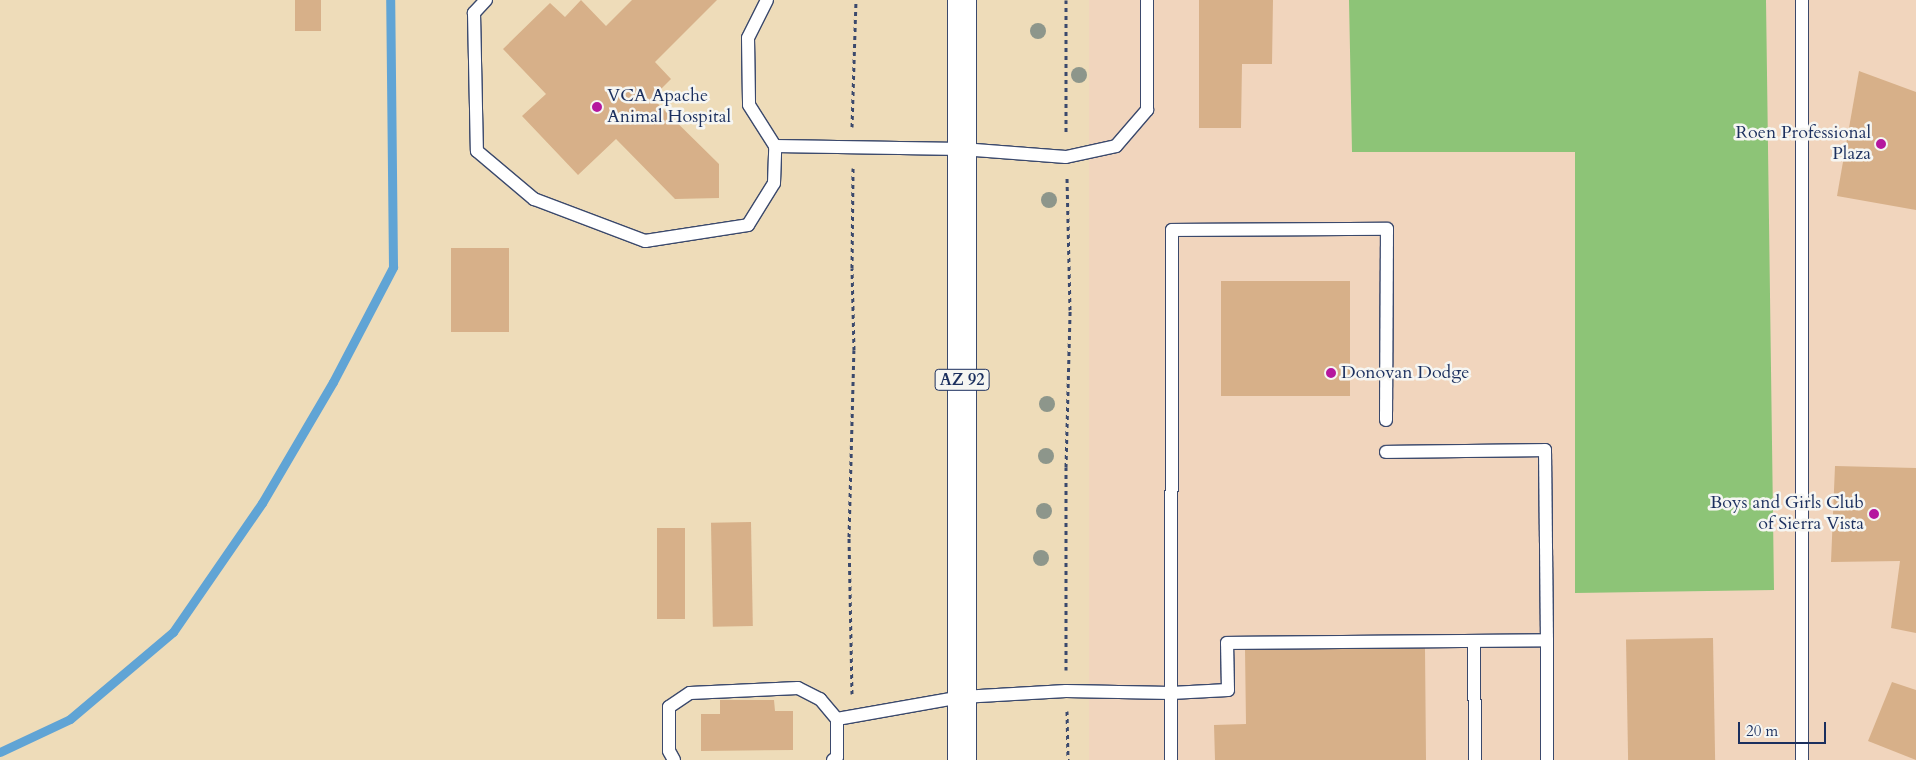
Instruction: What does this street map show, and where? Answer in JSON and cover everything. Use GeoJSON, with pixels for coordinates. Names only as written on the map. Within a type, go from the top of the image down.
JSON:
{"type":"FeatureCollection","features":[{"type":"Feature","properties":{"kind":"main road","name":"AZ 92"},"geometry":{"type":"LineString","coordinates":[[962,0],[962,760]]}},
{"type":"Feature","properties":{"kind":"lane"},"geometry":{"type":"LineString","coordinates":[[486,0],[474,14],[477,151],[534,199],[645,241],[748,224],[774,183],[775,146],[749,105],[748,38],[767,0]]}},
{"type":"Feature","properties":{"kind":"lane"},"geometry":{"type":"LineString","coordinates":[[775,146],[962,149],[1066,157],[1116,146],[1148,110],[1147,0]]}},
{"type":"Feature","properties":{"kind":"lane"},"geometry":{"type":"LineString","coordinates":[[1802,0],[1802,760]]}},
{"type":"Feature","properties":{"kind":"lane"},"geometry":{"type":"LineString","coordinates":[[1171,760],[1172,230],[1387,229],[1386,420]]}},
{"type":"Feature","properties":{"kind":"lane"},"geometry":{"type":"LineString","coordinates":[[1386,452],[1545,450],[1547,760]]}},
{"type":"Feature","properties":{"kind":"lane"},"geometry":{"type":"LineString","coordinates":[[837,719],[962,697],[1066,691],[1171,693],[1228,690],[1227,643],[1547,640]]}},
{"type":"Feature","properties":{"kind":"lane"},"geometry":{"type":"LineString","coordinates":[[1474,641],[1475,760]]}},
{"type":"Feature","properties":{"kind":"lane"},"geometry":{"type":"LineString","coordinates":[[674,760],[669,752],[669,707],[690,693],[798,688],[820,698],[837,719],[837,757],[833,760]]}},
{"type":"Feature","properties":{"kind":"path"},"geometry":{"type":"LineString","coordinates":[[852,716],[849,536],[854,350],[852,148],[856,0]]}},
{"type":"Feature","properties":{"kind":"path"},"geometry":{"type":"LineString","coordinates":[[1066,0],[1066,157],[1070,310],[1066,467],[1066,691],[1068,760]]}},
{"type":"Feature","properties":{"kind":"shaded area"},"geometry":{"type":"Polygon","coordinates":[[[1089,0],[1916,0],[1916,760],[1089,760],[1089,0]]]}},
{"type":"Feature","properties":{"kind":"green space"},"geometry":{"type":"Polygon","coordinates":[[[1349,0],[1766,0],[1774,590],[1575,593],[1575,152],[1352,152],[1349,0]]]}},
{"type":"Feature","properties":{"kind":"building"},"geometry":{"type":"Polygon","coordinates":[[[295,0],[321,0],[321,31],[295,31],[295,0]]]}},
{"type":"Feature","properties":{"kind":"building","name":"VCA Apache Animal Hospital"},"geometry":{"type":"Polygon","coordinates":[[[581,0],[606,26],[632,0],[717,0],[655,62],[671,79],[652,98],[719,164],[719,198],[675,199],[616,139],[578,175],[522,116],[546,94],[503,49],[550,3],[565,17],[581,0]]]}},
{"type":"Feature","properties":{"kind":"building"},"geometry":{"type":"Polygon","coordinates":[[[1199,0],[1273,0],[1272,64],[1242,64],[1241,128],[1199,128],[1199,0]]]}},
{"type":"Feature","properties":{"kind":"building","name":"Roen Professional Plaza"},"geometry":{"type":"Polygon","coordinates":[[[1859,71],[1916,92],[1916,210],[1837,196],[1859,71]]]}},
{"type":"Feature","properties":{"kind":"building"},"geometry":{"type":"Polygon","coordinates":[[[451,248],[509,248],[509,332],[451,332],[451,248]]]}},
{"type":"Feature","properties":{"kind":"building"},"geometry":{"type":"Polygon","coordinates":[[[1221,281],[1350,281],[1350,396],[1221,396],[1221,281]]]}},
{"type":"Feature","properties":{"kind":"building","name":"Boys and Girls Club of Sierra Vista"},"geometry":{"type":"Polygon","coordinates":[[[1835,466],[1916,468],[1916,633],[1891,628],[1900,561],[1831,562],[1835,466]]]}},
{"type":"Feature","properties":{"kind":"building"},"geometry":{"type":"Polygon","coordinates":[[[751,522],[753,626],[713,627],[711,523],[751,522]]]}},
{"type":"Feature","properties":{"kind":"building"},"geometry":{"type":"Polygon","coordinates":[[[657,528],[685,528],[685,619],[657,619],[657,528]]]}},
{"type":"Feature","properties":{"kind":"building"},"geometry":{"type":"Polygon","coordinates":[[[1713,638],[1715,760],[1628,760],[1626,640],[1713,638]]]}},
{"type":"Feature","properties":{"kind":"building"},"geometry":{"type":"Polygon","coordinates":[[[1425,648],[1426,760],[1215,760],[1214,725],[1246,724],[1245,649],[1425,648]]]}},
{"type":"Feature","properties":{"kind":"building"},"geometry":{"type":"Polygon","coordinates":[[[1892,682],[1916,690],[1916,760],[1868,741],[1892,682]]]}},
{"type":"Feature","properties":{"kind":"building"},"geometry":{"type":"Polygon","coordinates":[[[720,700],[774,700],[775,711],[793,711],[793,750],[701,751],[701,714],[720,714],[720,700]]]}},
{"type":"Feature","properties":{"kind":"waterway"},"geometry":{"type":"LineString","coordinates":[[0,752],[70,719],[173,632],[262,503],[333,382],[393,267],[390,0]]}},
{"type":"Feature","properties":{"kind":"place","name":"VCA Apache Animal Hospital"},"geometry":{"type":"Point","coordinates":[597,107]}},
{"type":"Feature","properties":{"kind":"place","name":"Roen Professional Plaza"},"geometry":{"type":"Point","coordinates":[1881,144]}},
{"type":"Feature","properties":{"kind":"place","name":"Donovan Dodge"},"geometry":{"type":"Point","coordinates":[1331,373]}},
{"type":"Feature","properties":{"kind":"place","name":"Boys and Girls Club of Sierra Vista"},"geometry":{"type":"Point","coordinates":[1874,514]}}]}
